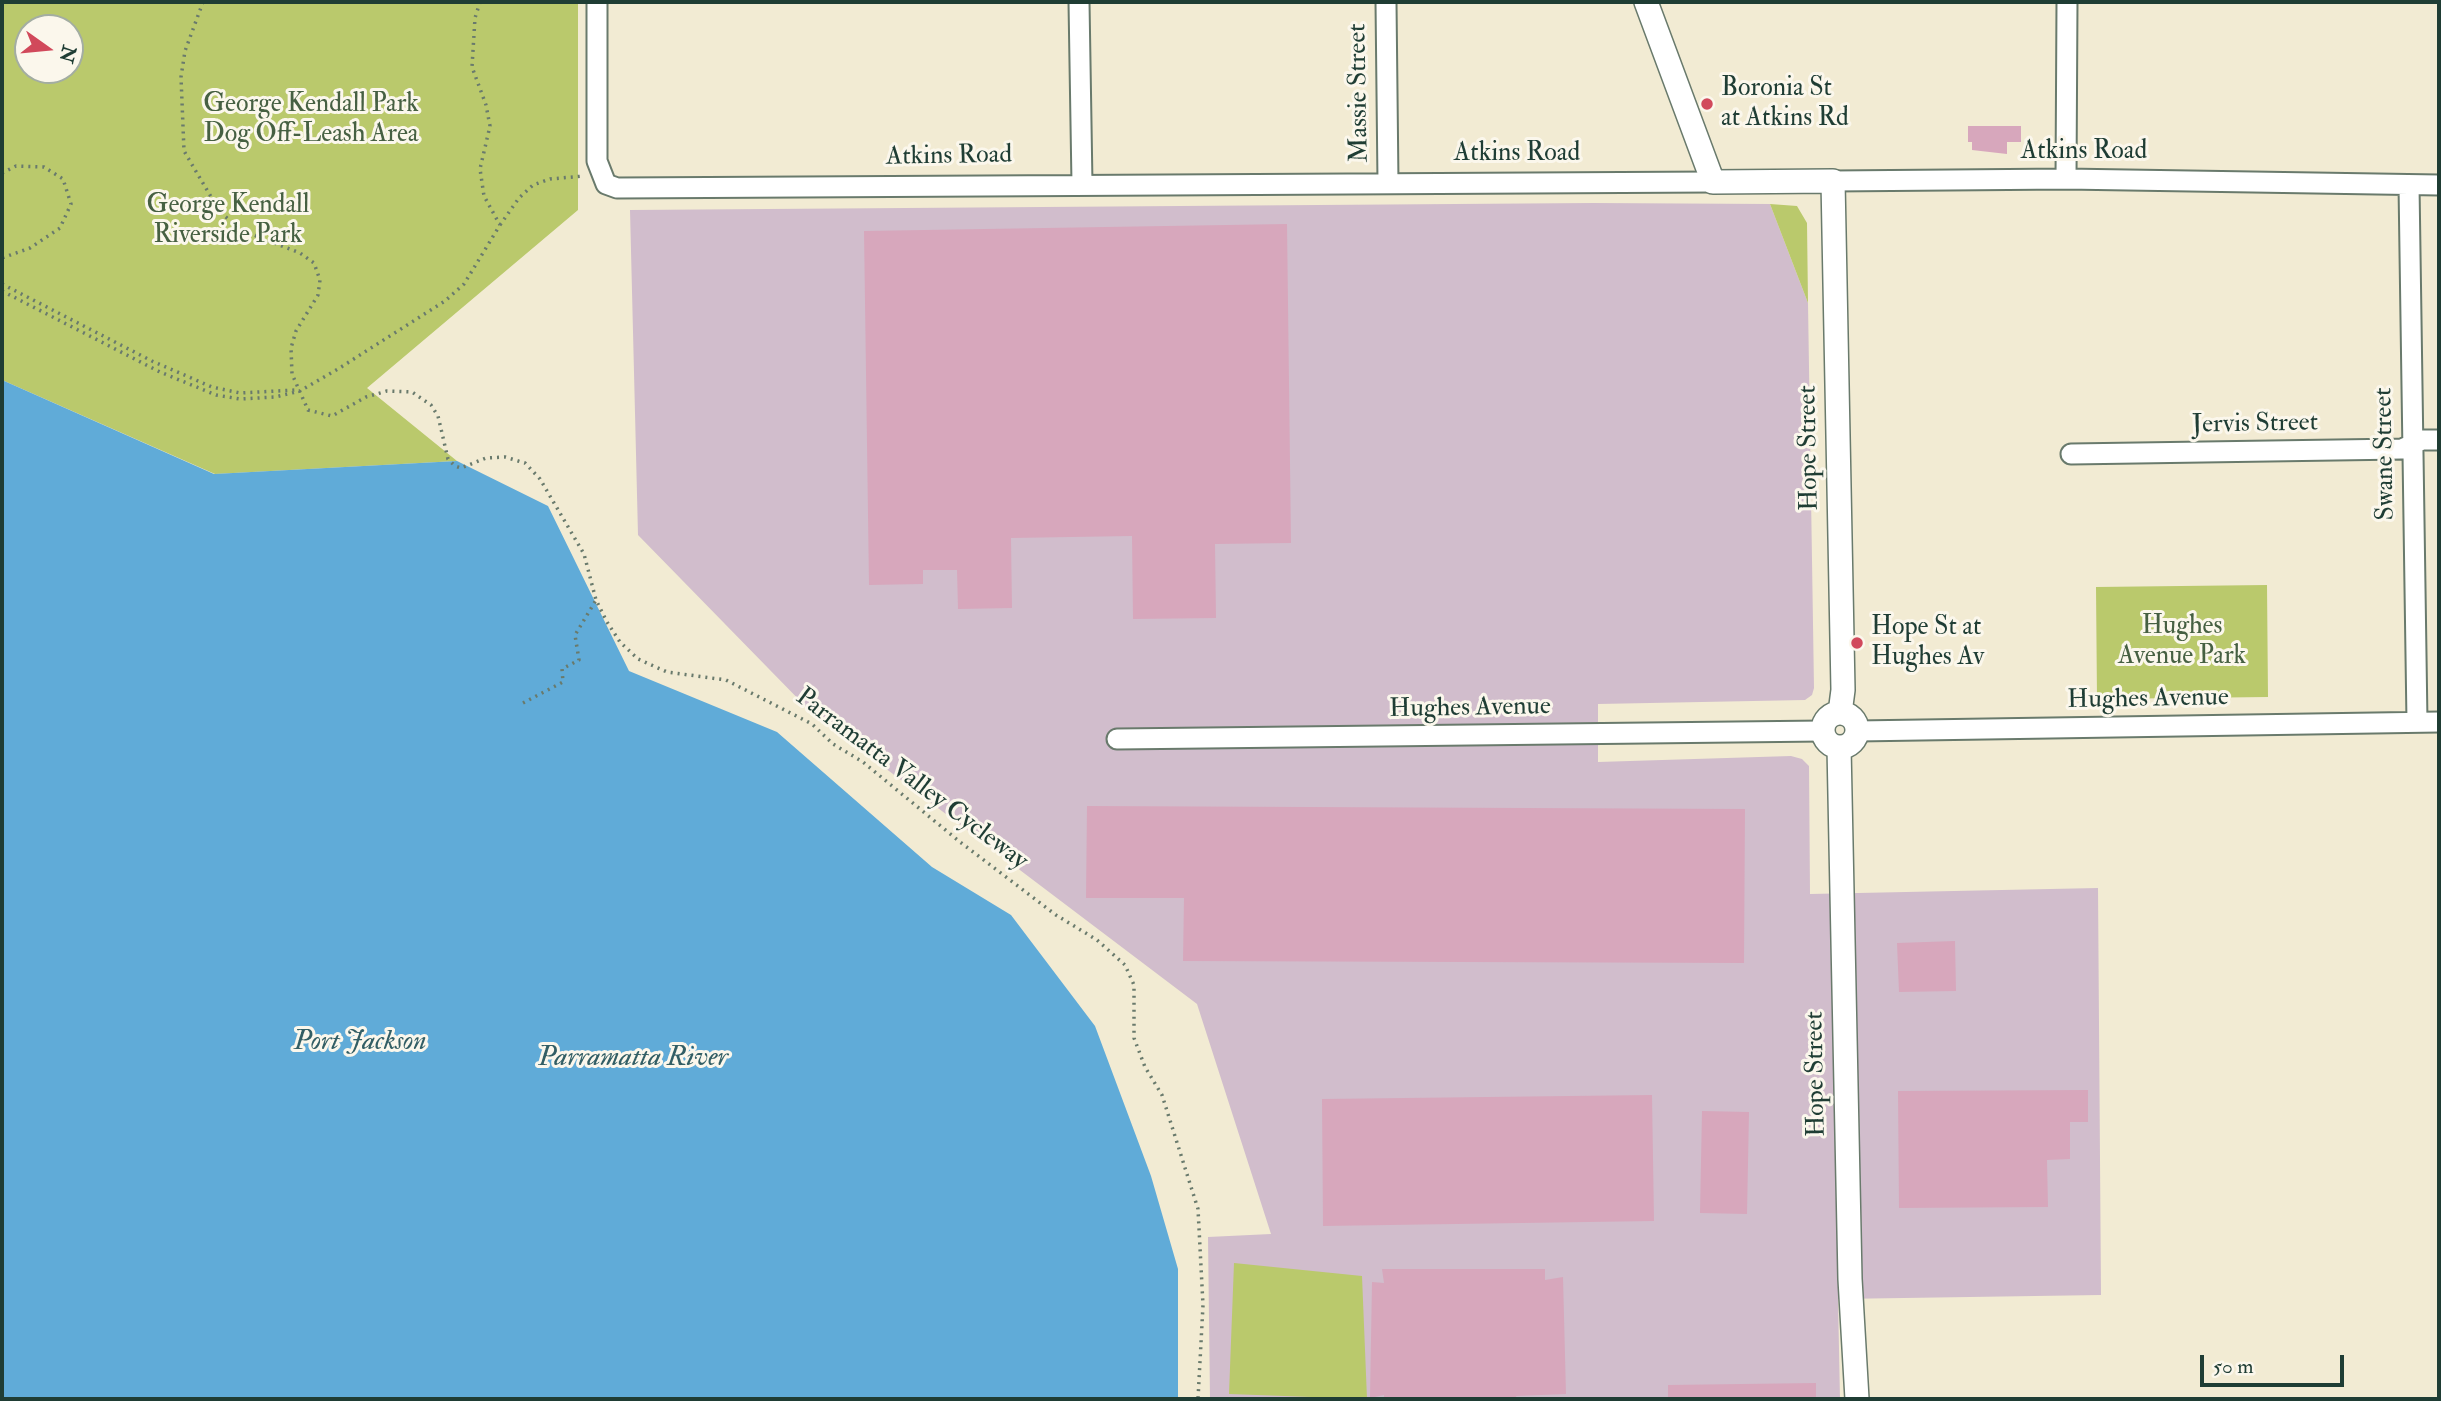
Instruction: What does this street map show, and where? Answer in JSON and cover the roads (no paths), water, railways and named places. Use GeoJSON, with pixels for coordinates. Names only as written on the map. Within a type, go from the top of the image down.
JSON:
{"type":"FeatureCollection","features":[{"type":"Feature","properties":{"kind":"street","name":"Atkins Road"},"geometry":{"type":"LineString","coordinates":[[597,2],[597,161],[600,175],[606,184],[617,188],[2066,179],[2439,185]]}},
{"type":"Feature","properties":{"kind":"street"},"geometry":{"type":"LineString","coordinates":[[1079,2],[1082,184]]}},
{"type":"Feature","properties":{"kind":"street","name":"Massie Street"},"geometry":{"type":"LineString","coordinates":[[1386,2],[1388,183]]}},
{"type":"Feature","properties":{"kind":"street"},"geometry":{"type":"LineString","coordinates":[[1646,2],[1713,182]]}},
{"type":"Feature","properties":{"kind":"street"},"geometry":{"type":"LineString","coordinates":[[2066,179],[2067,2]]}},
{"type":"Feature","properties":{"kind":"street","name":"Hope Street"},"geometry":{"type":"LineString","coordinates":[[1833,181],[1843,690],[1840,713]]}},
{"type":"Feature","properties":{"kind":"street","name":"Swane Street"},"geometry":{"type":"LineString","coordinates":[[2409,185],[2417,722]]}},
{"type":"Feature","properties":{"kind":"street","name":"Jervis Street"},"geometry":{"type":"LineString","coordinates":[[2071,454],[2402,449],[2422,440],[2439,440]]}},
{"type":"Feature","properties":{"kind":"street"},"geometry":{"type":"LineString","coordinates":[[1840,713],[1851,716],[1857,732],[1853,741],[1831,739],[1826,721],[1840,713]]}},
{"type":"Feature","properties":{"kind":"street","name":"Hughes Avenue"},"geometry":{"type":"LineString","coordinates":[[1857,732],[2439,722]]}},
{"type":"Feature","properties":{"kind":"street","name":"Hughes Avenue"},"geometry":{"type":"LineString","coordinates":[[1117,738],[1831,739]]}},
{"type":"Feature","properties":{"kind":"street","name":"Hope Street"},"geometry":{"type":"LineString","coordinates":[[1831,739],[1850,1279],[1857,1399]]}},
{"type":"Feature","properties":{"kind":"water","name":"Port Jackson"},"geometry":{"type":"Polygon","coordinates":[[[2,380],[214,474],[457,461],[548,506],[629,671],[777,732],[932,867],[1011,915],[1095,1026],[1151,1176],[1178,1269],[1178,1399],[2,1399],[2,380]]]}},
{"type":"Feature","properties":{"kind":"place","name":"Boronia St at Atkins Rd"},"geometry":{"type":"Point","coordinates":[1707,104]}},
{"type":"Feature","properties":{"kind":"place","name":"Hope St at Hughes Av"},"geometry":{"type":"Point","coordinates":[1857,643]}},
{"type":"Feature","properties":{"kind":"park label","name":"George Kendall Park Dog Off-Leash Area"},"geometry":{"type":"Point","coordinates":[311,120]}},
{"type":"Feature","properties":{"kind":"park label","name":"George Kendall Riverside Park"},"geometry":{"type":"Point","coordinates":[228,221]}},
{"type":"Feature","properties":{"kind":"park label","name":"Hughes Avenue Park"},"geometry":{"type":"Point","coordinates":[2182,642]}},
{"type":"Feature","properties":{"kind":"water label","name":"Parramatta River"},"geometry":{"type":"Point","coordinates":[633,1059]}}]}
